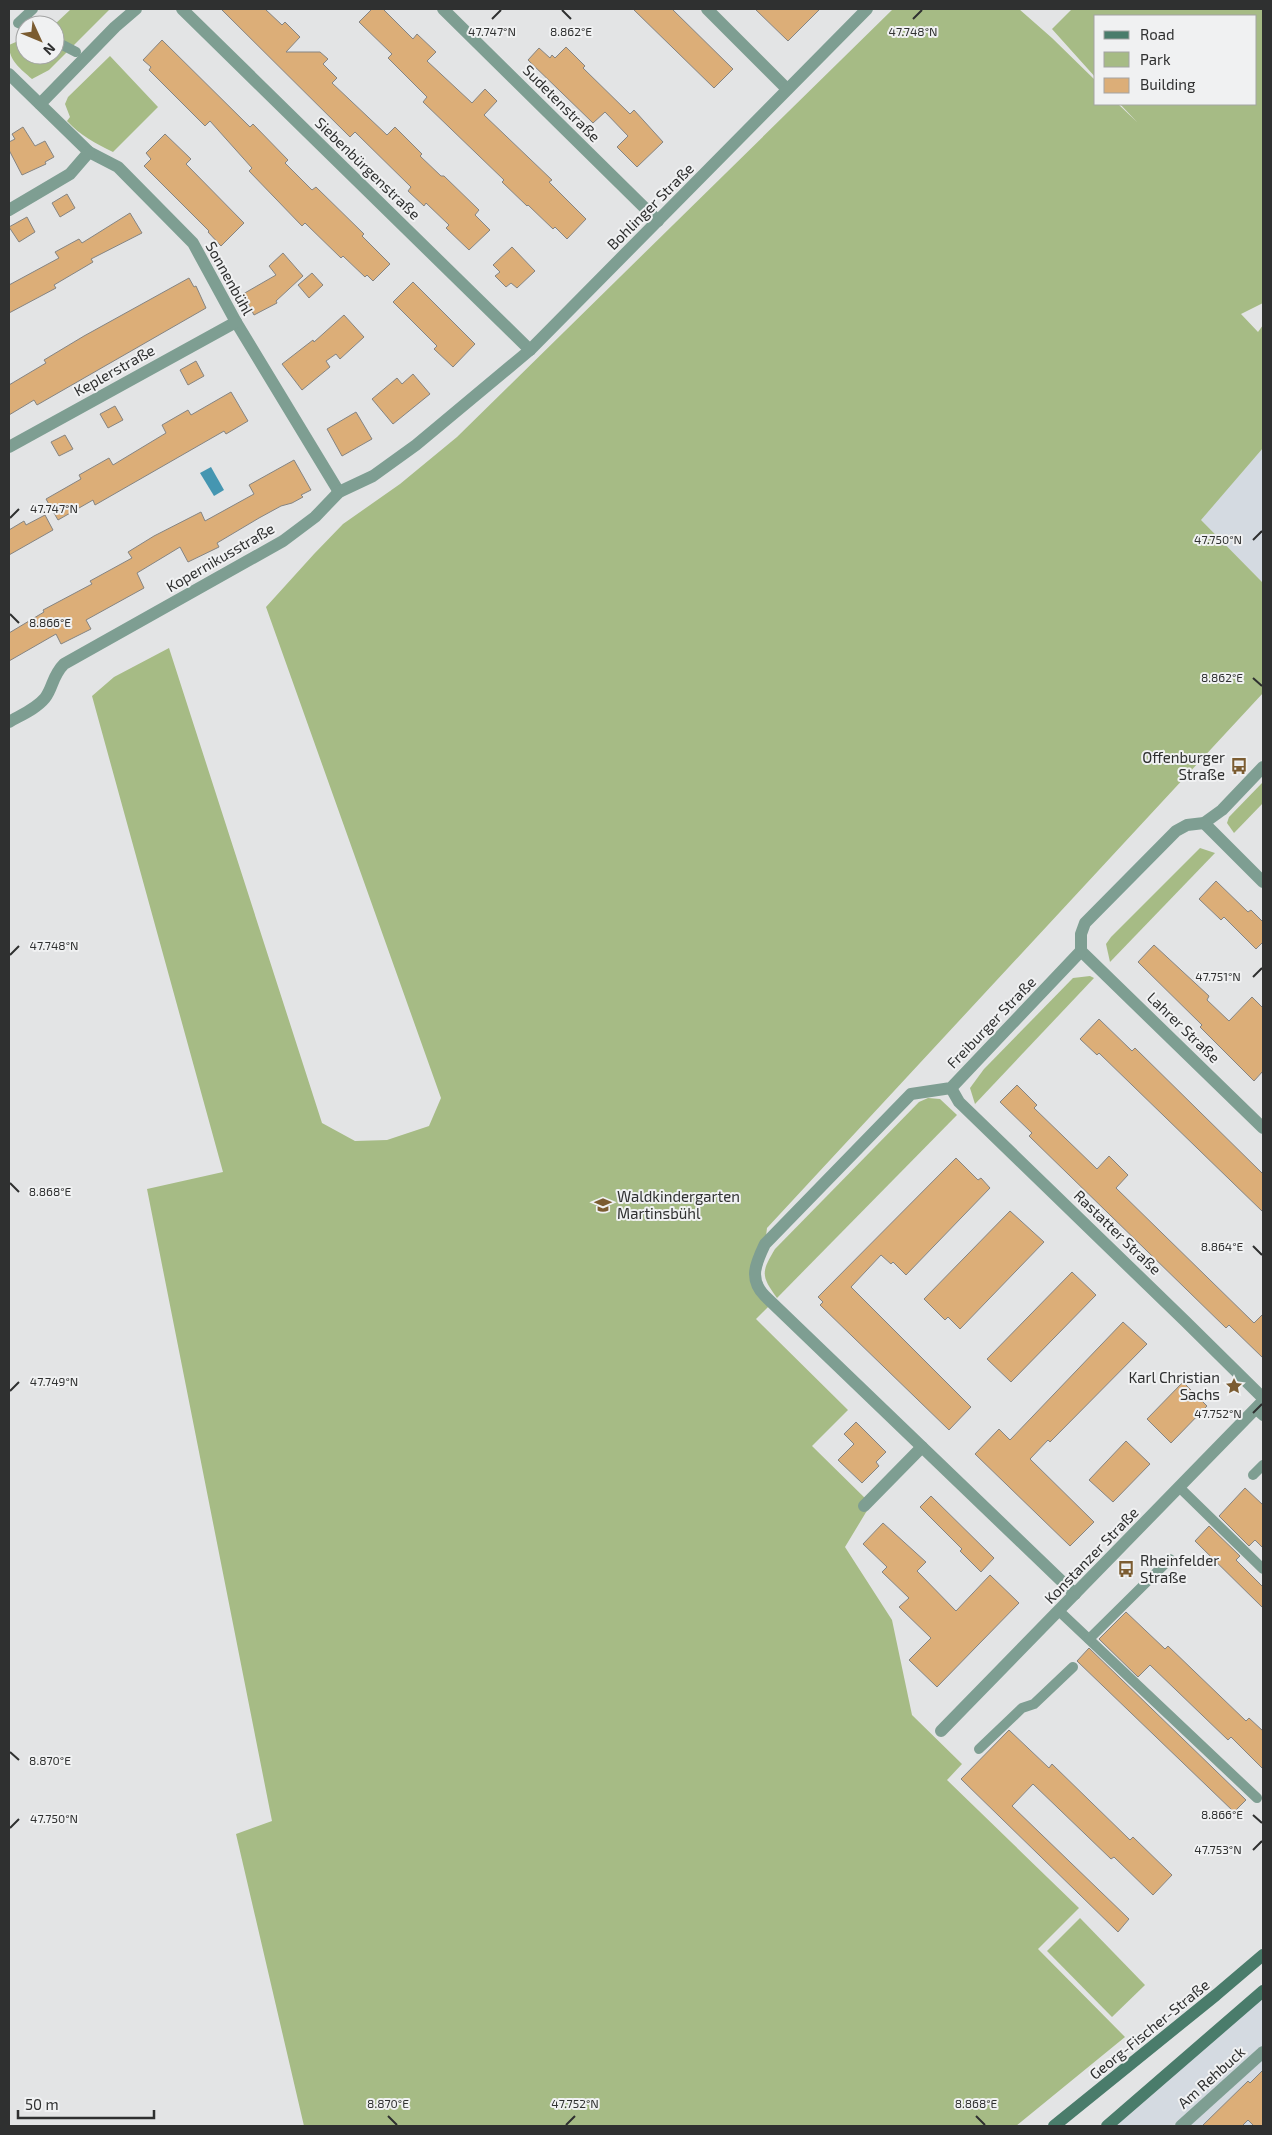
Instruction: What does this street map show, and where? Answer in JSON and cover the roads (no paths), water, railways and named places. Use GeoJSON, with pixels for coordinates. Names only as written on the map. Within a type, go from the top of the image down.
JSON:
{"type":"FeatureCollection","features":[{"type":"Feature","properties":{"kind":"main road","name":"Georg-Fischer-Straße"},"geometry":{"type":"LineString","coordinates":[[1054,2126],[1263,1955]]}},
{"type":"Feature","properties":{"kind":"main road"},"geometry":{"type":"LineString","coordinates":[[1107,2126],[1263,1991]]}},
{"type":"Feature","properties":{"kind":"street"},"geometry":{"type":"LineString","coordinates":[[40,104],[136,9]]}},
{"type":"Feature","properties":{"kind":"street","name":"Siebenbürgenstraße"},"geometry":{"type":"LineString","coordinates":[[182,9],[530,350]]}},
{"type":"Feature","properties":{"kind":"street","name":"Sudetenstraße"},"geometry":{"type":"LineString","coordinates":[[443,9],[658,221]]}},
{"type":"Feature","properties":{"kind":"street"},"geometry":{"type":"LineString","coordinates":[[707,9],[787,89]]}},
{"type":"Feature","properties":{"kind":"street","name":"Bohlinger Straße"},"geometry":{"type":"LineString","coordinates":[[450,419],[530,350],[867,9]]}},
{"type":"Feature","properties":{"kind":"street","name":"Sonnenbühl"},"geometry":{"type":"LineString","coordinates":[[9,74],[89,152],[118,167],[193,244],[236,322],[339,492]]}},
{"type":"Feature","properties":{"kind":"street"},"geometry":{"type":"LineString","coordinates":[[9,210],[70,174],[89,152]]}},
{"type":"Feature","properties":{"kind":"street","name":"Keplerstraße"},"geometry":{"type":"LineString","coordinates":[[9,447],[236,322]]}},
{"type":"Feature","properties":{"kind":"street","name":"Kopernikusstraße"},"geometry":{"type":"LineString","coordinates":[[9,722],[30,710],[46,697],[53,678],[64,664],[283,541],[315,517],[339,492],[373,476],[450,419]]}},
{"type":"Feature","properties":{"kind":"street"},"geometry":{"type":"LineString","coordinates":[[1081,951],[1081,934],[1085,923],[1176,831],[1187,825],[1204,823],[1222,810],[1263,767]]}},
{"type":"Feature","properties":{"kind":"street"},"geometry":{"type":"LineString","coordinates":[[1204,823],[1263,882]]}},
{"type":"Feature","properties":{"kind":"street","name":"Freiburger Straße"},"geometry":{"type":"LineString","coordinates":[[922,1447],[757,1288],[755,1267],[765,1244],[911,1094],[951,1088],[1081,951]]}},
{"type":"Feature","properties":{"kind":"street","name":"Lahrer Straße"},"geometry":{"type":"LineString","coordinates":[[1081,951],[1263,1128]]}},
{"type":"Feature","properties":{"kind":"street","name":"Rastatter Straße"},"geometry":{"type":"LineString","coordinates":[[951,1088],[959,1102],[1166,1302],[1261,1406]]}},
{"type":"Feature","properties":{"kind":"street","name":"Konstanzer Straße"},"geometry":{"type":"LineString","coordinates":[[941,1731],[1179,1487],[1261,1406]]}},
{"type":"Feature","properties":{"kind":"street"},"geometry":{"type":"LineString","coordinates":[[864,1506],[922,1447],[1075,1594]]}},
{"type":"Feature","properties":{"kind":"street","name":"Am Rehbuck"},"geometry":{"type":"LineString","coordinates":[[1181,2126],[1263,2052]]}},
{"type":"Feature","properties":{"kind":"lane"},"geometry":{"type":"LineString","coordinates":[[65,46],[76,52]]}},
{"type":"Feature","properties":{"kind":"lane"},"geometry":{"type":"LineString","coordinates":[[1253,1476],[1263,1465]]}},
{"type":"Feature","properties":{"kind":"lane"},"geometry":{"type":"LineString","coordinates":[[1179,1487],[1263,1569]]}},
{"type":"Feature","properties":{"kind":"lane"},"geometry":{"type":"LineString","coordinates":[[1089,1639],[1170,1559]]}},
{"type":"Feature","properties":{"kind":"lane"},"geometry":{"type":"LineString","coordinates":[[1059,1611],[1257,1798]]}},
{"type":"Feature","properties":{"kind":"lane"},"geometry":{"type":"LineString","coordinates":[[979,1748],[1022,1708],[1034,1704],[1073,1667]]}},
{"type":"Feature","properties":{"kind":"water"},"geometry":{"type":"Polygon","coordinates":[[[211,467],[224,490],[214,496],[200,473],[211,467]]]}},
{"type":"Feature","properties":{"kind":"place","name":"Offenburger Straße"},"geometry":{"type":"Point","coordinates":[1239,766]}},
{"type":"Feature","properties":{"kind":"place","name":"Waldkindergarten Martinsbühl"},"geometry":{"type":"Point","coordinates":[603,1205]}},
{"type":"Feature","properties":{"kind":"place","name":"Karl Christian Sachs"},"geometry":{"type":"Point","coordinates":[1234,1386]}},
{"type":"Feature","properties":{"kind":"place","name":"Rheinfelder Straße"},"geometry":{"type":"Point","coordinates":[1126,1569]}}]}
